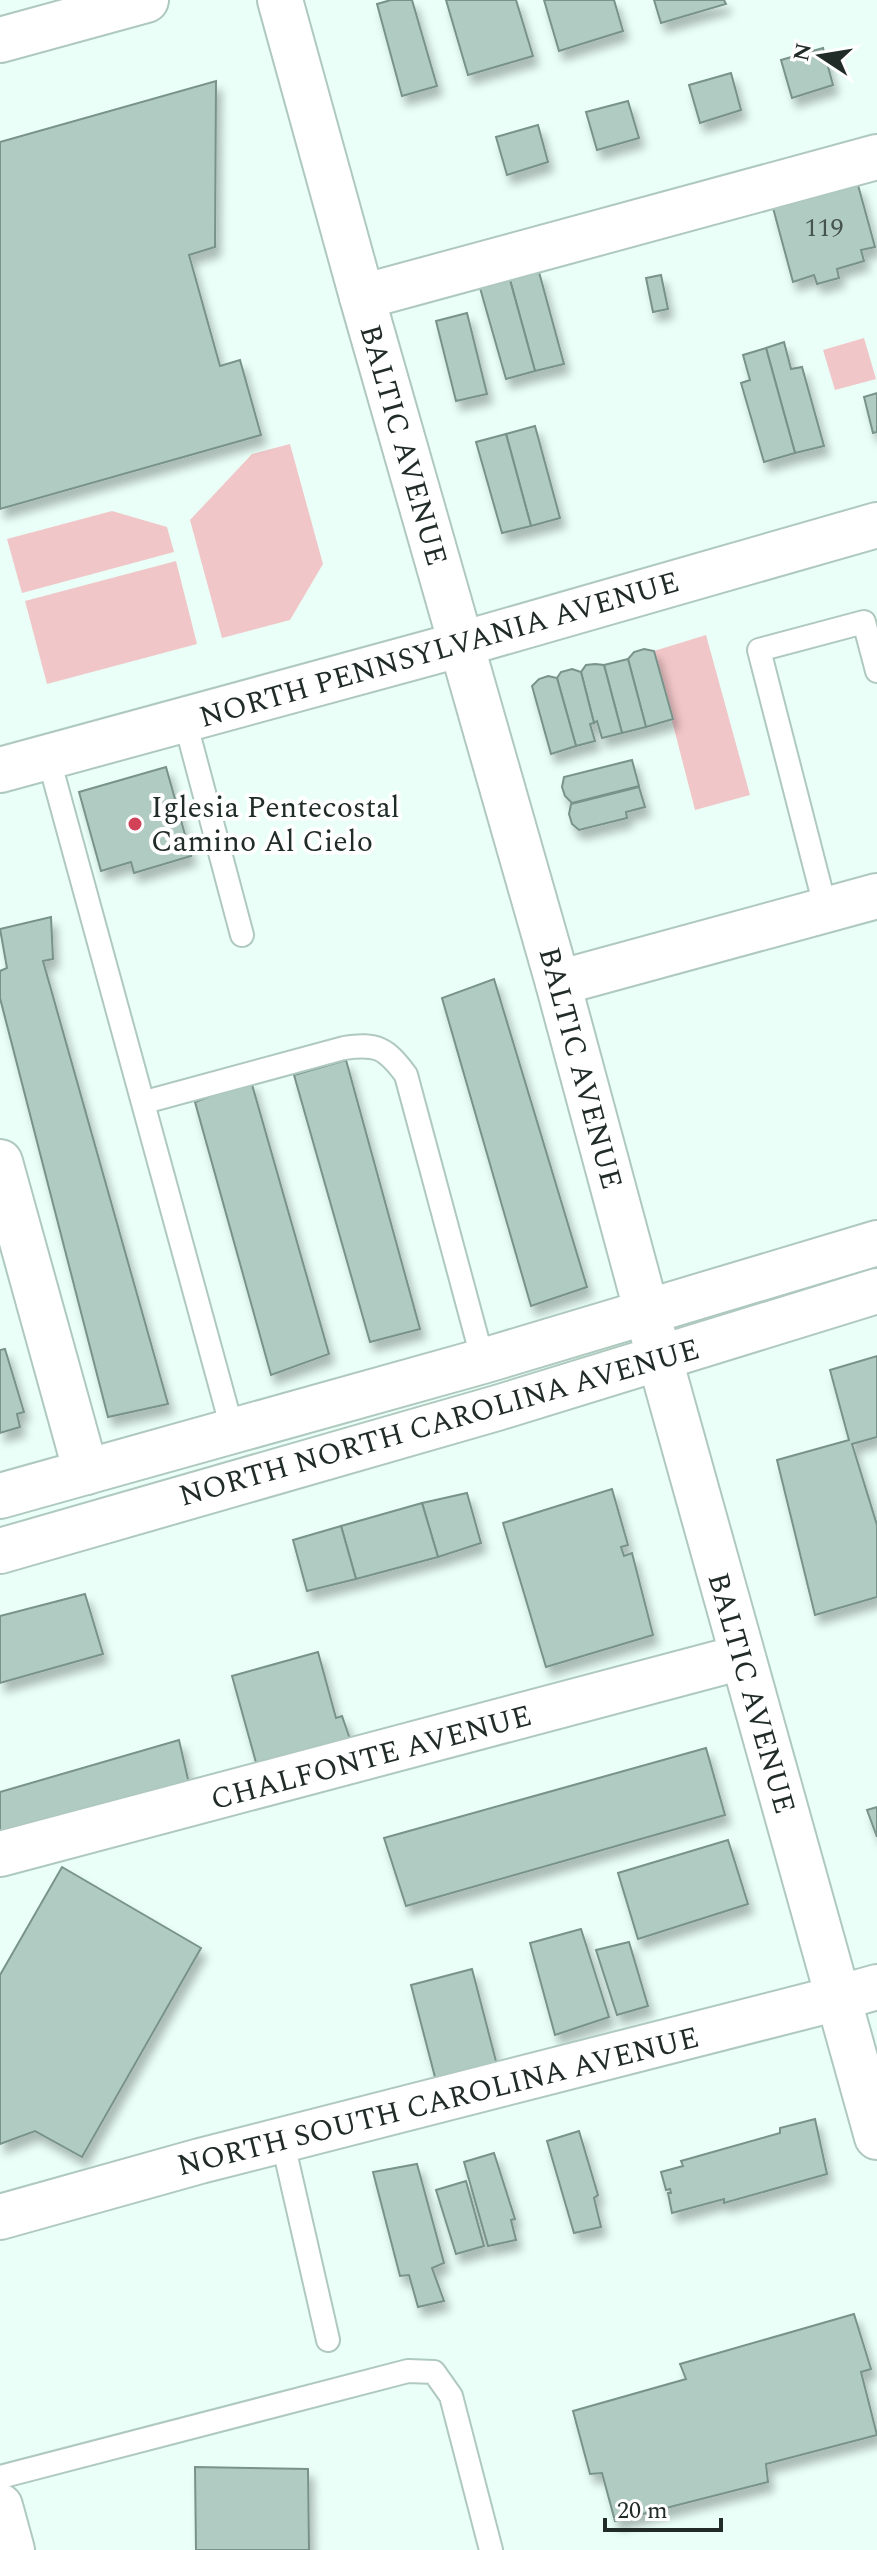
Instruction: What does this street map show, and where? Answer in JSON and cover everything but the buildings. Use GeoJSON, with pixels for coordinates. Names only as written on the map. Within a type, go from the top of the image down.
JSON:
{"type":"FeatureCollection","features":[{"type":"Feature","properties":{"kind":"street"},"geometry":{"type":"LineString","coordinates":[[0,40],[146,0]]}},
{"type":"Feature","properties":{"kind":"street","name":"BALTIC AVENUE"},"geometry":{"type":"LineString","coordinates":[[280,0],[558,983],[742,1657],[857,1993],[877,2137]]}},
{"type":"Feature","properties":{"kind":"street"},"geometry":{"type":"LineString","coordinates":[[362,297],[877,157]]}},
{"type":"Feature","properties":{"kind":"street","name":"NORTH PENNSYLVANIA AVENUE"},"geometry":{"type":"LineString","coordinates":[[0,770],[462,644],[877,525]]}},
{"type":"Feature","properties":{"kind":"street"},"geometry":{"type":"LineString","coordinates":[[558,983],[877,896]]}},
{"type":"Feature","properties":{"kind":"street"},"geometry":{"type":"LineString","coordinates":[[0,1162],[8,1224],[86,1472]]}},
{"type":"Feature","properties":{"kind":"street","name":"NORTH NORTH CAROLINA AVENUE"},"geometry":{"type":"LineString","coordinates":[[0,1496],[483,1361],[877,1243]]}},
{"type":"Feature","properties":{"kind":"street","name":"NORTH NORTH CAROLINA AVENUE"},"geometry":{"type":"LineString","coordinates":[[0,1551],[497,1408],[877,1291]]}},
{"type":"Feature","properties":{"kind":"street","name":"CHALFONTE AVENUE"},"geometry":{"type":"LineString","coordinates":[[0,1854],[742,1657]]}},
{"type":"Feature","properties":{"kind":"street","name":"NORTH SOUTH CAROLINA AVENUE"},"geometry":{"type":"LineString","coordinates":[[0,2217],[282,2139],[857,1993]]}},
{"type":"Feature","properties":{"kind":"street"},"geometry":{"type":"LineString","coordinates":[[0,2506],[12,2550]]}},
{"type":"Feature","properties":{"kind":"lane"},"geometry":{"type":"LineString","coordinates":[[826,910],[759,650],[864,622],[877,671]]}},
{"type":"Feature","properties":{"kind":"lane"},"geometry":{"type":"LineString","coordinates":[[185,721],[242,935]]}},
{"type":"Feature","properties":{"kind":"lane"},"geometry":{"type":"LineString","coordinates":[[48,756],[233,1432]]}},
{"type":"Feature","properties":{"kind":"lane"},"geometry":{"type":"LineString","coordinates":[[145,1102],[344,1048],[368,1045],[390,1054],[406,1075],[483,1361]]}},
{"type":"Feature","properties":{"kind":"lane"},"geometry":{"type":"LineString","coordinates":[[282,2139],[328,2340]]}},
{"type":"Feature","properties":{"kind":"lane"},"geometry":{"type":"LineString","coordinates":[[0,2477],[408,2371],[434,2372],[451,2396],[491,2550]]}},
{"type":"Feature","properties":{"kind":"shaded area"},"geometry":{"type":"Polygon","coordinates":[[[864,338],[876,379],[835,390],[823,350],[864,338]]]}},
{"type":"Feature","properties":{"kind":"shaded area"},"geometry":{"type":"Polygon","coordinates":[[[290,444],[323,564],[290,620],[222,638],[190,520],[252,454],[290,444]]]}},
{"type":"Feature","properties":{"kind":"shaded area"},"geometry":{"type":"Polygon","coordinates":[[[112,511],[167,527],[174,552],[22,593],[7,539],[112,511]]]}},
{"type":"Feature","properties":{"kind":"shaded area"},"geometry":{"type":"Polygon","coordinates":[[[176,561],[197,644],[47,684],[25,601],[176,561]]]}},
{"type":"Feature","properties":{"kind":"shaded area"},"geometry":{"type":"Polygon","coordinates":[[[706,635],[750,795],[695,810],[654,651],[706,635]]]}},
{"type":"Feature","properties":{"kind":"place","name":"Iglesia Pentecostal Camino Al Cielo"},"geometry":{"type":"Point","coordinates":[135,824]}}]}
